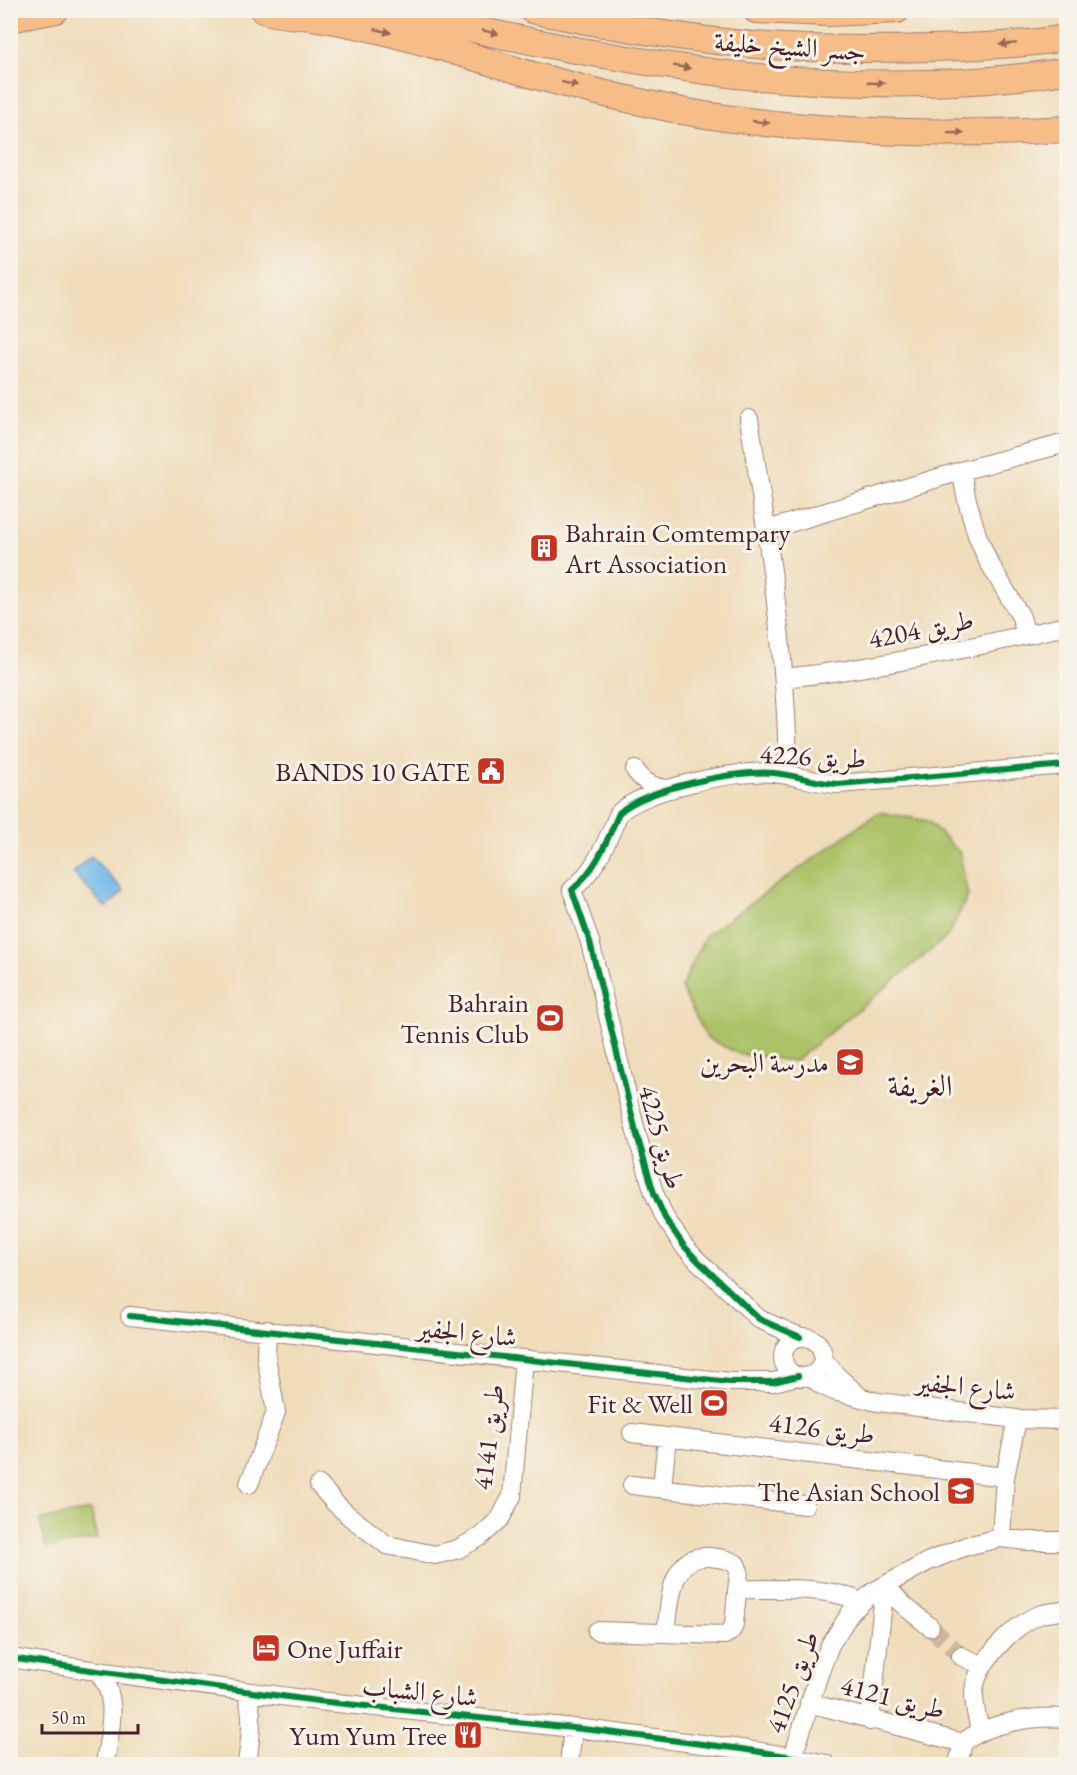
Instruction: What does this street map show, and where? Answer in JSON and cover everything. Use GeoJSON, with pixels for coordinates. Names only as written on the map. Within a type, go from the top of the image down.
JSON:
{"type":"FeatureCollection","features":[{"type":"Feature","properties":{"kind":"highway"},"geometry":{"type":"LineString","coordinates":[[10,20],[56,10]]}},
{"type":"Feature","properties":{"kind":"highway"},"geometry":{"type":"LineString","coordinates":[[263,10],[351,23],[404,36],[536,76],[682,111],[827,129],[909,133],[1066,129]]}},
{"type":"Feature","properties":{"kind":"highway","name":"جسر الشيخ خليفة"},"geometry":{"type":"LineString","coordinates":[[371,10],[574,50],[734,75],[787,80],[888,83],[972,81],[1066,71]]}},
{"type":"Feature","properties":{"kind":"highway","name":"جسر الشيخ خليفة"},"geometry":{"type":"LineString","coordinates":[[532,10],[672,35],[799,48],[875,50],[957,48],[1044,42],[1066,38]]}},
{"type":"Feature","properties":{"kind":"highway"},"geometry":{"type":"LineString","coordinates":[[756,10],[828,13],[897,10]]}},
{"type":"Feature","properties":{"kind":"street","name":"طريق 4226"},"geometry":{"type":"LineString","coordinates":[[749,419],[779,620],[788,775]]}},
{"type":"Feature","properties":{"kind":"street"},"geometry":{"type":"LineString","coordinates":[[767,530],[961,471],[1066,443]]}},
{"type":"Feature","properties":{"kind":"street"},"geometry":{"type":"LineString","coordinates":[[961,471],[977,535],[988,561],[1021,617],[1026,635]]}},
{"type":"Feature","properties":{"kind":"street","name":"طريق 4204"},"geometry":{"type":"LineString","coordinates":[[784,678],[818,675],[906,660],[1066,626]]}},
{"type":"Feature","properties":{"kind":"street","name":"طريق 4226"},"geometry":{"type":"LineString","coordinates":[[572,890],[594,868],[619,813],[639,799],[695,782],[724,776],[772,772],[838,784],[1066,765]]}},
{"type":"Feature","properties":{"kind":"street"},"geometry":{"type":"LineString","coordinates":[[635,770],[649,784],[673,789]]}},
{"type":"Feature","properties":{"kind":"street","name":"طريق 4225"},"geometry":{"type":"LineString","coordinates":[[572,890],[591,942],[636,1132],[658,1204],[684,1246],[759,1319],[769,1338],[784,1356]]}},
{"type":"Feature","properties":{"kind":"street","name":"شارع الجفير"},"geometry":{"type":"LineString","coordinates":[[130,1316],[730,1382],[773,1382],[804,1376],[834,1391],[900,1405],[1017,1419],[1066,1420]]}},
{"type":"Feature","properties":{"kind":"street","name":"طريق 4225"},"geometry":{"type":"LineString","coordinates":[[759,1319],[800,1337]]}},
{"type":"Feature","properties":{"kind":"street"},"geometry":{"type":"LineString","coordinates":[[249,1484],[276,1412],[266,1357],[267,1330]]}},
{"type":"Feature","properties":{"kind":"street"},"geometry":{"type":"LineString","coordinates":[[823,1359],[819,1369],[804,1376],[787,1368],[784,1356],[789,1342],[800,1337],[812,1339],[821,1347],[823,1359],[837,1376],[861,1398]]}},
{"type":"Feature","properties":{"kind":"street","name":"شارع الجفير"},"geometry":{"type":"LineString","coordinates":[[747,1381],[766,1372],[784,1356]]}},
{"type":"Feature","properties":{"kind":"street","name":"طريق 4141"},"geometry":{"type":"LineString","coordinates":[[319,1485],[349,1516],[387,1545],[435,1555],[458,1549],[480,1537],[500,1519],[512,1496],[524,1359]]}},
{"type":"Feature","properties":{"kind":"street"},"geometry":{"type":"LineString","coordinates":[[1001,1538],[1005,1477],[1017,1419]]}},
{"type":"Feature","properties":{"kind":"street","name":"طريق 4126"},"geometry":{"type":"LineString","coordinates":[[632,1433],[1005,1477]]}},
{"type":"Feature","properties":{"kind":"street"},"geometry":{"type":"LineString","coordinates":[[662,1488],[667,1437]]}},
{"type":"Feature","properties":{"kind":"street"},"geometry":{"type":"LineString","coordinates":[[632,1485],[805,1505]]}},
{"type":"Feature","properties":{"kind":"street","name":"طريق 4125"},"geometry":{"type":"LineString","coordinates":[[793,1757],[830,1645],[851,1612],[861,1602],[885,1585],[927,1562],[966,1546],[1001,1538],[1066,1541]]}},
{"type":"Feature","properties":{"kind":"street"},"geometry":{"type":"LineString","coordinates":[[597,1631],[725,1635],[733,1628],[739,1571],[733,1561],[703,1557],[687,1563],[680,1569],[673,1585],[666,1633]]}},
{"type":"Feature","properties":{"kind":"street"},"geometry":{"type":"LineString","coordinates":[[885,1585],[902,1604],[930,1627]]}},
{"type":"Feature","properties":{"kind":"street"},"geometry":{"type":"LineString","coordinates":[[870,1720],[885,1585]]}},
{"type":"Feature","properties":{"kind":"street"},"geometry":{"type":"LineString","coordinates":[[737,1588],[821,1591],[848,1596],[861,1602]]}},
{"type":"Feature","properties":{"kind":"street"},"geometry":{"type":"LineString","coordinates":[[980,1732],[974,1693],[983,1666],[996,1648],[1016,1628],[1039,1615],[1066,1610]]}},
{"type":"Feature","properties":{"kind":"street"},"geometry":{"type":"LineString","coordinates":[[961,1656],[983,1666]]}},
{"type":"Feature","properties":{"kind":"street","name":"شارع الشباب"},"geometry":{"type":"LineString","coordinates":[[10,1658],[268,1695],[729,1747],[826,1764]]}},
{"type":"Feature","properties":{"kind":"street"},"geometry":{"type":"LineString","coordinates":[[97,1671],[106,1682],[112,1701],[105,1764]]}},
{"type":"Feature","properties":{"kind":"street"},"geometry":{"type":"LineString","coordinates":[[246,1692],[252,1723],[247,1764]]}},
{"type":"Feature","properties":{"kind":"street"},"geometry":{"type":"LineString","coordinates":[[252,1723],[268,1695]]}},
{"type":"Feature","properties":{"kind":"street","name":"طريق 4121"},"geometry":{"type":"LineString","coordinates":[[809,1703],[963,1743]]}},
{"type":"Feature","properties":{"kind":"street"},"geometry":{"type":"LineString","coordinates":[[958,1764],[963,1743],[980,1732],[1033,1718],[1066,1718]]}},
{"type":"Feature","properties":{"kind":"street"},"geometry":{"type":"LineString","coordinates":[[569,1764],[573,1729]]}},
{"type":"Feature","properties":{"kind":"green space"},"geometry":{"type":"Polygon","coordinates":[[[879,812],[928,821],[960,853],[968,896],[947,937],[795,1061],[739,1054],[707,1038],[681,988],[706,935],[879,812]]]}},
{"type":"Feature","properties":{"kind":"green space"},"geometry":{"type":"Polygon","coordinates":[[[91,1510],[97,1539],[46,1548],[40,1520],[91,1510]]]}},
{"type":"Feature","properties":{"kind":"water"},"geometry":{"type":"Polygon","coordinates":[[[91,856],[124,891],[106,908],[73,873],[91,856]]]}},
{"type":"Feature","properties":{"kind":"tunnel"},"geometry":{"type":"LineString","coordinates":[[930,1627],[961,1656]]}},
{"type":"Feature","properties":{"kind":"cycle path"},"geometry":{"type":"LineString","coordinates":[[800,1337],[759,1319],[697,1260],[684,1246],[665,1218],[654,1193],[636,1132],[590,942],[572,890],[594,864],[619,813],[631,804],[649,796],[692,782],[738,774],[774,773],[838,784],[1066,765]]}},
{"type":"Feature","properties":{"kind":"cycle path"},"geometry":{"type":"LineString","coordinates":[[130,1316],[730,1382],[773,1382],[798,1376]]}},
{"type":"Feature","properties":{"kind":"cycle path"},"geometry":{"type":"LineString","coordinates":[[10,1658],[318,1701],[592,1730],[741,1749],[826,1764]]}},
{"type":"Feature","properties":{"kind":"place","name":"Bahrain Comtempary Art Association"},"geometry":{"type":"Point","coordinates":[544,548]}},
{"type":"Feature","properties":{"kind":"place","name":"BANDS 10 GATE"},"geometry":{"type":"Point","coordinates":[491,771]}},
{"type":"Feature","properties":{"kind":"place","name":"Bahrain Tennis Club"},"geometry":{"type":"Point","coordinates":[550,1018]}},
{"type":"Feature","properties":{"kind":"place","name":"مدرسة البحرين"},"geometry":{"type":"Point","coordinates":[850,1062]}},
{"type":"Feature","properties":{"kind":"place","name":"Fit & Well"},"geometry":{"type":"Point","coordinates":[714,1403]}},
{"type":"Feature","properties":{"kind":"place","name":"The Asian School"},"geometry":{"type":"Point","coordinates":[961,1491]}},
{"type":"Feature","properties":{"kind":"place","name":"One Juffair"},"geometry":{"type":"Point","coordinates":[266,1648]}},
{"type":"Feature","properties":{"kind":"place","name":"Yum Yum Tree"},"geometry":{"type":"Point","coordinates":[468,1735]}},
{"type":"Feature","properties":{"kind":"district","name":"الغريفة"},"geometry":{"type":"Point","coordinates":[920,1085]}}]}
